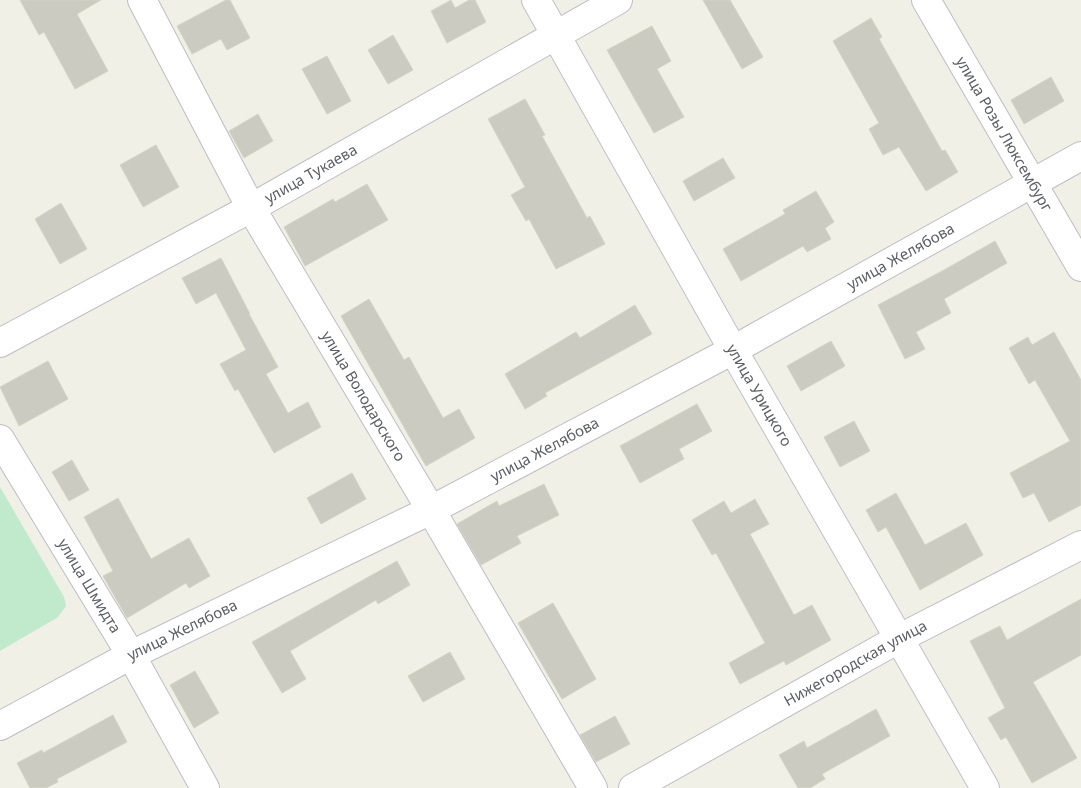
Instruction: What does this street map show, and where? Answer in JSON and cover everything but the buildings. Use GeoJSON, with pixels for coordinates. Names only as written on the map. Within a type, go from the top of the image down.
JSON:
{"type":"FeatureCollection","features":[{"type":"Feature","properties":{"kind":"street","name":"улица Володарского"},"geometry":{"type":"LineString","coordinates":[[142,0],[251,208],[431,510],[593,788]]}},
{"type":"Feature","properties":{"kind":"street","name":"улица Урицкого"},"geometry":{"type":"LineString","coordinates":[[536,0],[733,350],[985,788]]}},
{"type":"Feature","properties":{"kind":"street","name":"улица Тукаева"},"geometry":{"type":"LineString","coordinates":[[0,343],[251,208],[618,0]]}},
{"type":"Feature","properties":{"kind":"street","name":"улица Розы Люксембург"},"geometry":{"type":"LineString","coordinates":[[926,0],[1081,267]]}},
{"type":"Feature","properties":{"kind":"street","name":"улица Желябова"},"geometry":{"type":"LineString","coordinates":[[0,726],[132,654],[431,510],[733,350],[1081,156]]}},
{"type":"Feature","properties":{"kind":"street","name":"улица Шмидта"},"geometry":{"type":"LineString","coordinates":[[0,439],[132,654],[205,788]]}},
{"type":"Feature","properties":{"kind":"street","name":"Нижегородская улица"},"geometry":{"type":"LineString","coordinates":[[633,788],[900,638],[1081,545]]}},
{"type":"Feature","properties":{"kind":"green space"},"geometry":{"type":"Polygon","coordinates":[[[0,487],[64,597],[66,606],[58,617],[0,651],[0,487]]]}}]}
